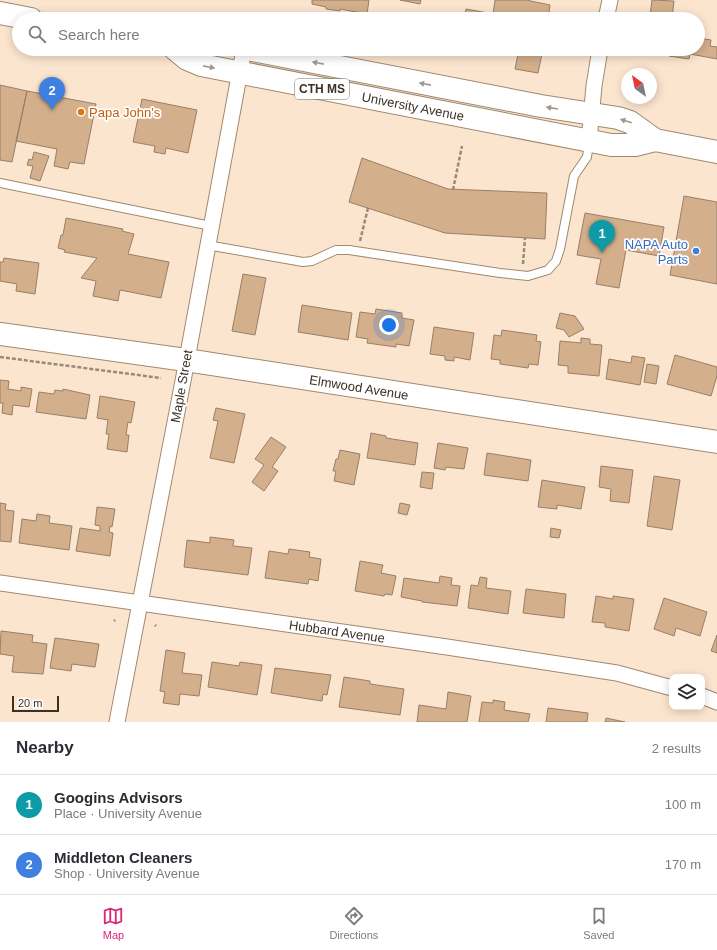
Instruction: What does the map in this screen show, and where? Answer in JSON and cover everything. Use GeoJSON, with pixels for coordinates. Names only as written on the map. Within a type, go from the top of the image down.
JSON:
{"type":"FeatureCollection","features":[{"type":"Feature","properties":{"kind":"main road"},"geometry":{"type":"LineString","coordinates":[[0,13],[12,15]]}},
{"type":"Feature","properties":{"kind":"main road","name":"University Avenue"},"geometry":{"type":"LineString","coordinates":[[183,56],[187,60],[197,64],[239,73],[589,141],[626,146],[655,140],[717,152]]}},
{"type":"Feature","properties":{"kind":"main road","name":"University Avenue"},"geometry":{"type":"LineString","coordinates":[[283,56],[630,122],[655,140]]}},
{"type":"Feature","properties":{"kind":"main road","name":"Elmwood Avenue"},"geometry":{"type":"LineString","coordinates":[[0,334],[186,360],[717,442]]}},
{"type":"Feature","properties":{"kind":"street"},"geometry":{"type":"LineString","coordinates":[[607,12],[610,0]]}},
{"type":"Feature","properties":{"kind":"street","name":"Maple Street"},"geometry":{"type":"LineString","coordinates":[[117,722],[243,56]]}},
{"type":"Feature","properties":{"kind":"street"},"geometry":{"type":"LineString","coordinates":[[589,141],[594,86],[599,56]]}},
{"type":"Feature","properties":{"kind":"street","name":"Hubbard Avenue"},"geometry":{"type":"LineString","coordinates":[[0,584],[140,602],[617,673],[669,687]]}},
{"type":"Feature","properties":{"kind":"street"},"geometry":{"type":"LineString","coordinates":[[705,697],[717,702]]}},
{"type":"Feature","properties":{"kind":"lane"},"geometry":{"type":"LineString","coordinates":[[208,245],[303,262],[312,261],[336,250],[358,251],[522,275],[538,274],[548,270],[556,262],[563,236],[574,176],[587,157],[589,141]]}},
{"type":"Feature","properties":{"kind":"lane"},"geometry":{"type":"LineString","coordinates":[[0,183],[211,226]]}},
{"type":"Feature","properties":{"kind":"path"},"geometry":{"type":"LineString","coordinates":[[453,190],[462,146]]}},
{"type":"Feature","properties":{"kind":"path"},"geometry":{"type":"LineString","coordinates":[[358,251],[368,208]]}},
{"type":"Feature","properties":{"kind":"path"},"geometry":{"type":"LineString","coordinates":[[522,275],[525,238]]}},
{"type":"Feature","properties":{"kind":"path"},"geometry":{"type":"LineString","coordinates":[[0,357],[161,378]]}},
{"type":"Feature","properties":{"kind":"building"},"geometry":{"type":"Polygon","coordinates":[[[312,0],[369,0],[367,12],[326,9],[326,7],[312,4],[312,0]]]}},
{"type":"Feature","properties":{"kind":"building"},"geometry":{"type":"Polygon","coordinates":[[[400,0],[421,0],[420,4],[400,0]]]}},
{"type":"Feature","properties":{"kind":"building"},"geometry":{"type":"Polygon","coordinates":[[[495,0],[526,0],[550,5],[549,12],[493,12],[495,0]]]}},
{"type":"Feature","properties":{"kind":"building"},"geometry":{"type":"Polygon","coordinates":[[[652,0],[674,1],[673,12],[650,12],[652,0]]]}},
{"type":"Feature","properties":{"kind":"building"},"geometry":{"type":"Polygon","coordinates":[[[466,9],[482,12],[465,12],[466,9]]]}},
{"type":"Feature","properties":{"kind":"building"},"geometry":{"type":"Polygon","coordinates":[[[705,39],[711,40],[710,46],[717,47],[717,59],[701,56],[705,56],[705,39]]]}},
{"type":"Feature","properties":{"kind":"building"},"geometry":{"type":"Polygon","coordinates":[[[518,56],[542,56],[538,73],[515,69],[518,56]]]}},
{"type":"Feature","properties":{"kind":"building"},"geometry":{"type":"Polygon","coordinates":[[[669,56],[690,56],[689,59],[669,56]]]}},
{"type":"Feature","properties":{"kind":"building"},"geometry":{"type":"Polygon","coordinates":[[[0,85],[27,91],[12,162],[0,160],[0,85]]]}},
{"type":"Feature","properties":{"kind":"building"},"geometry":{"type":"Polygon","coordinates":[[[27,91],[96,104],[84,164],[70,162],[68,169],[54,166],[57,149],[16,141],[27,91]]]}},
{"type":"Feature","properties":{"kind":"building"},"geometry":{"type":"Polygon","coordinates":[[[142,99],[197,110],[188,153],[166,148],[165,154],[154,152],[155,146],[133,142],[142,99]]]}},
{"type":"Feature","properties":{"kind":"building"},"geometry":{"type":"Polygon","coordinates":[[[34,152],[49,156],[40,181],[30,178],[33,166],[27,165],[29,159],[32,160],[34,152]]]}},
{"type":"Feature","properties":{"kind":"building"},"geometry":{"type":"Polygon","coordinates":[[[362,158],[448,189],[547,193],[545,239],[445,233],[349,202],[362,158]]]}},
{"type":"Feature","properties":{"kind":"building","name":"NAPA Auto Parts"},"geometry":{"type":"Polygon","coordinates":[[[684,196],[717,202],[717,284],[670,275],[684,196]]]}},
{"type":"Feature","properties":{"kind":"building"},"geometry":{"type":"Polygon","coordinates":[[[585,213],[664,227],[659,256],[626,250],[619,288],[596,284],[601,259],[577,255],[585,213]]]}},
{"type":"Feature","properties":{"kind":"building"},"geometry":{"type":"Polygon","coordinates":[[[66,218],[123,229],[122,231],[134,234],[128,254],[169,262],[161,298],[120,290],[118,301],[93,296],[96,281],[81,278],[97,258],[64,252],[65,250],[58,248],[61,235],[63,235],[66,218]]]}},
{"type":"Feature","properties":{"kind":"building"},"geometry":{"type":"Polygon","coordinates":[[[4,258],[39,263],[35,294],[16,291],[17,284],[0,281],[0,262],[3,262],[4,258]]]}},
{"type":"Feature","properties":{"kind":"building"},"geometry":{"type":"Polygon","coordinates":[[[243,274],[266,278],[255,335],[232,331],[243,274]]]}},
{"type":"Feature","properties":{"kind":"building"},"geometry":{"type":"Polygon","coordinates":[[[302,305],[352,313],[348,340],[298,332],[302,305]]]}},
{"type":"Feature","properties":{"kind":"building"},"geometry":{"type":"Polygon","coordinates":[[[376,309],[402,313],[402,318],[414,320],[409,346],[396,344],[396,347],[367,343],[368,339],[356,337],[360,312],[375,314],[376,309]]]}},
{"type":"Feature","properties":{"kind":"building"},"geometry":{"type":"Polygon","coordinates":[[[560,313],[575,316],[584,329],[569,337],[564,330],[556,328],[560,313]]]}},
{"type":"Feature","properties":{"kind":"building"},"geometry":{"type":"Polygon","coordinates":[[[434,327],[474,333],[470,360],[454,357],[454,361],[445,360],[445,356],[430,354],[434,327]]]}},
{"type":"Feature","properties":{"kind":"building"},"geometry":{"type":"Polygon","coordinates":[[[502,330],[537,335],[536,341],[541,342],[538,365],[529,364],[528,368],[500,364],[500,360],[491,359],[494,335],[501,336],[502,330]]]}},
{"type":"Feature","properties":{"kind":"building"},"geometry":{"type":"Polygon","coordinates":[[[581,338],[590,339],[590,344],[602,345],[599,376],[568,373],[568,366],[558,365],[560,341],[581,343],[581,338]]]}},
{"type":"Feature","properties":{"kind":"building"},"geometry":{"type":"Polygon","coordinates":[[[675,355],[717,367],[717,376],[711,396],[667,384],[675,355]]]}},
{"type":"Feature","properties":{"kind":"building"},"geometry":{"type":"Polygon","coordinates":[[[632,356],[645,358],[640,385],[606,379],[609,359],[631,363],[632,356]]]}},
{"type":"Feature","properties":{"kind":"building"},"geometry":{"type":"Polygon","coordinates":[[[647,364],[659,366],[656,384],[644,382],[647,364]]]}},
{"type":"Feature","properties":{"kind":"building"},"geometry":{"type":"Polygon","coordinates":[[[0,380],[9,381],[8,389],[21,391],[21,387],[32,389],[29,407],[13,405],[12,415],[2,413],[3,403],[0,403],[0,380]]]}},
{"type":"Feature","properties":{"kind":"building"},"geometry":{"type":"Polygon","coordinates":[[[63,389],[90,395],[86,419],[36,412],[39,392],[54,394],[55,390],[63,391],[63,389]]]}},
{"type":"Feature","properties":{"kind":"building"},"geometry":{"type":"Polygon","coordinates":[[[100,396],[135,402],[131,423],[128,422],[126,435],[129,435],[127,452],[107,449],[109,434],[106,434],[108,420],[97,418],[100,396]]]}},
{"type":"Feature","properties":{"kind":"building"},"geometry":{"type":"Polygon","coordinates":[[[216,408],[245,414],[234,463],[210,458],[218,421],[213,420],[216,408]]]}},
{"type":"Feature","properties":{"kind":"building"},"geometry":{"type":"Polygon","coordinates":[[[371,433],[386,436],[386,438],[418,443],[415,465],[367,458],[371,433]]]}},
{"type":"Feature","properties":{"kind":"building"},"geometry":{"type":"Polygon","coordinates":[[[271,437],[286,447],[272,467],[278,471],[264,491],[252,482],[264,465],[255,459],[271,437]]]}},
{"type":"Feature","properties":{"kind":"building"},"geometry":{"type":"Polygon","coordinates":[[[438,443],[468,448],[464,469],[446,467],[445,470],[434,468],[438,443]]]}},
{"type":"Feature","properties":{"kind":"building"},"geometry":{"type":"Polygon","coordinates":[[[340,450],[360,454],[354,485],[334,481],[336,471],[333,471],[340,450]]]}},
{"type":"Feature","properties":{"kind":"building"},"geometry":{"type":"Polygon","coordinates":[[[487,453],[531,460],[528,481],[484,475],[487,453]]]}},
{"type":"Feature","properties":{"kind":"building"},"geometry":{"type":"Polygon","coordinates":[[[601,466],[633,470],[629,503],[610,501],[611,489],[599,487],[601,466]]]}},
{"type":"Feature","properties":{"kind":"building"},"geometry":{"type":"Polygon","coordinates":[[[422,472],[434,473],[432,489],[420,487],[422,472]]]}},
{"type":"Feature","properties":{"kind":"building"},"geometry":{"type":"Polygon","coordinates":[[[654,476],[680,480],[672,530],[647,526],[654,476]]]}},
{"type":"Feature","properties":{"kind":"building"},"geometry":{"type":"Polygon","coordinates":[[[542,480],[585,487],[581,509],[557,505],[557,509],[538,507],[542,480]]]}},
{"type":"Feature","properties":{"kind":"building"},"geometry":{"type":"Polygon","coordinates":[[[0,503],[6,504],[5,510],[14,511],[11,542],[0,541],[0,503]]]}},
{"type":"Feature","properties":{"kind":"building"},"geometry":{"type":"Polygon","coordinates":[[[400,503],[410,505],[407,515],[398,513],[400,503]]]}},
{"type":"Feature","properties":{"kind":"building"},"geometry":{"type":"Polygon","coordinates":[[[97,507],[115,509],[112,527],[110,526],[109,532],[113,533],[110,556],[76,551],[80,528],[100,531],[100,526],[95,525],[97,507]]]}},
{"type":"Feature","properties":{"kind":"building"},"geometry":{"type":"Polygon","coordinates":[[[37,514],[50,516],[49,523],[72,526],[69,550],[19,543],[22,519],[36,521],[37,514]]]}},
{"type":"Feature","properties":{"kind":"building"},"geometry":{"type":"Polygon","coordinates":[[[551,528],[561,530],[559,538],[550,537],[551,528]]]}},
{"type":"Feature","properties":{"kind":"building"},"geometry":{"type":"Polygon","coordinates":[[[210,537],[234,540],[233,546],[252,548],[248,575],[184,567],[187,540],[210,543],[210,537]]]}},
{"type":"Feature","properties":{"kind":"building"},"geometry":{"type":"Polygon","coordinates":[[[289,549],[310,552],[309,557],[321,559],[318,581],[309,579],[308,584],[265,578],[269,551],[288,554],[289,549]]]}},
{"type":"Feature","properties":{"kind":"building"},"geometry":{"type":"Polygon","coordinates":[[[360,561],[383,565],[381,573],[396,576],[392,595],[385,594],[384,596],[355,591],[360,561]]]}},
{"type":"Feature","properties":{"kind":"building"},"geometry":{"type":"Polygon","coordinates":[[[440,576],[452,578],[451,585],[460,586],[457,606],[422,602],[401,597],[404,578],[439,583],[440,576]]]}},
{"type":"Feature","properties":{"kind":"building"},"geometry":{"type":"Polygon","coordinates":[[[480,577],[487,578],[486,588],[511,591],[508,614],[468,608],[471,585],[478,586],[480,577]]]}},
{"type":"Feature","properties":{"kind":"building"},"geometry":{"type":"Polygon","coordinates":[[[526,589],[566,594],[564,618],[523,613],[526,589]]]}},
{"type":"Feature","properties":{"kind":"building"},"geometry":{"type":"Polygon","coordinates":[[[596,596],[613,599],[613,596],[634,599],[629,631],[605,627],[605,623],[592,622],[596,596]]]}},
{"type":"Feature","properties":{"kind":"building"},"geometry":{"type":"Polygon","coordinates":[[[664,598],[707,612],[700,636],[676,628],[674,636],[654,629],[664,598]]]}},
{"type":"Feature","properties":{"kind":"building"},"geometry":{"type":"Polygon","coordinates":[[[1,631],[33,635],[32,642],[47,644],[43,674],[12,672],[14,656],[0,654],[1,631]]]}},
{"type":"Feature","properties":{"kind":"building"},"geometry":{"type":"Polygon","coordinates":[[[717,635],[717,653],[711,651],[717,635]]]}},
{"type":"Feature","properties":{"kind":"building"},"geometry":{"type":"Polygon","coordinates":[[[55,638],[99,644],[95,667],[72,664],[71,671],[50,668],[55,638]]]}},
{"type":"Feature","properties":{"kind":"building"},"geometry":{"type":"Polygon","coordinates":[[[166,650],[185,653],[182,673],[202,675],[199,696],[180,694],[179,705],[163,703],[165,692],[160,691],[166,650]]]}},
{"type":"Feature","properties":{"kind":"building"},"geometry":{"type":"Polygon","coordinates":[[[212,662],[239,666],[240,662],[262,665],[257,695],[208,687],[212,662]]]}},
{"type":"Feature","properties":{"kind":"building"},"geometry":{"type":"Polygon","coordinates":[[[275,668],[331,675],[327,695],[323,694],[322,701],[271,693],[275,668]]]}},
{"type":"Feature","properties":{"kind":"building"},"geometry":{"type":"Polygon","coordinates":[[[344,677],[370,681],[370,684],[404,689],[400,715],[339,707],[344,677]]]}},
{"type":"Feature","properties":{"kind":"building"},"geometry":{"type":"Polygon","coordinates":[[[448,692],[471,696],[467,722],[417,722],[419,705],[446,709],[448,692]]]}},
{"type":"Feature","properties":{"kind":"building"},"geometry":{"type":"Polygon","coordinates":[[[493,700],[505,702],[504,710],[530,714],[528,722],[479,722],[482,702],[493,703],[493,700]]]}},
{"type":"Feature","properties":{"kind":"building"},"geometry":{"type":"Polygon","coordinates":[[[548,708],[588,713],[587,722],[546,722],[548,708]]]}},
{"type":"Feature","properties":{"kind":"building"},"geometry":{"type":"Polygon","coordinates":[[[606,718],[625,722],[605,722],[606,718]]]}},
{"type":"Feature","properties":{"kind":"place","name":"Middleton Cleaners"},"geometry":{"type":"Point","coordinates":[52,110]}},
{"type":"Feature","properties":{"kind":"place","name":"Papa John's"},"geometry":{"type":"Point","coordinates":[81,112]}},
{"type":"Feature","properties":{"kind":"place","name":"NAPA Auto Parts"},"geometry":{"type":"Point","coordinates":[696,251]}},
{"type":"Feature","properties":{"kind":"place","name":"Googins Advisors"},"geometry":{"type":"Point","coordinates":[602,253]}}]}
